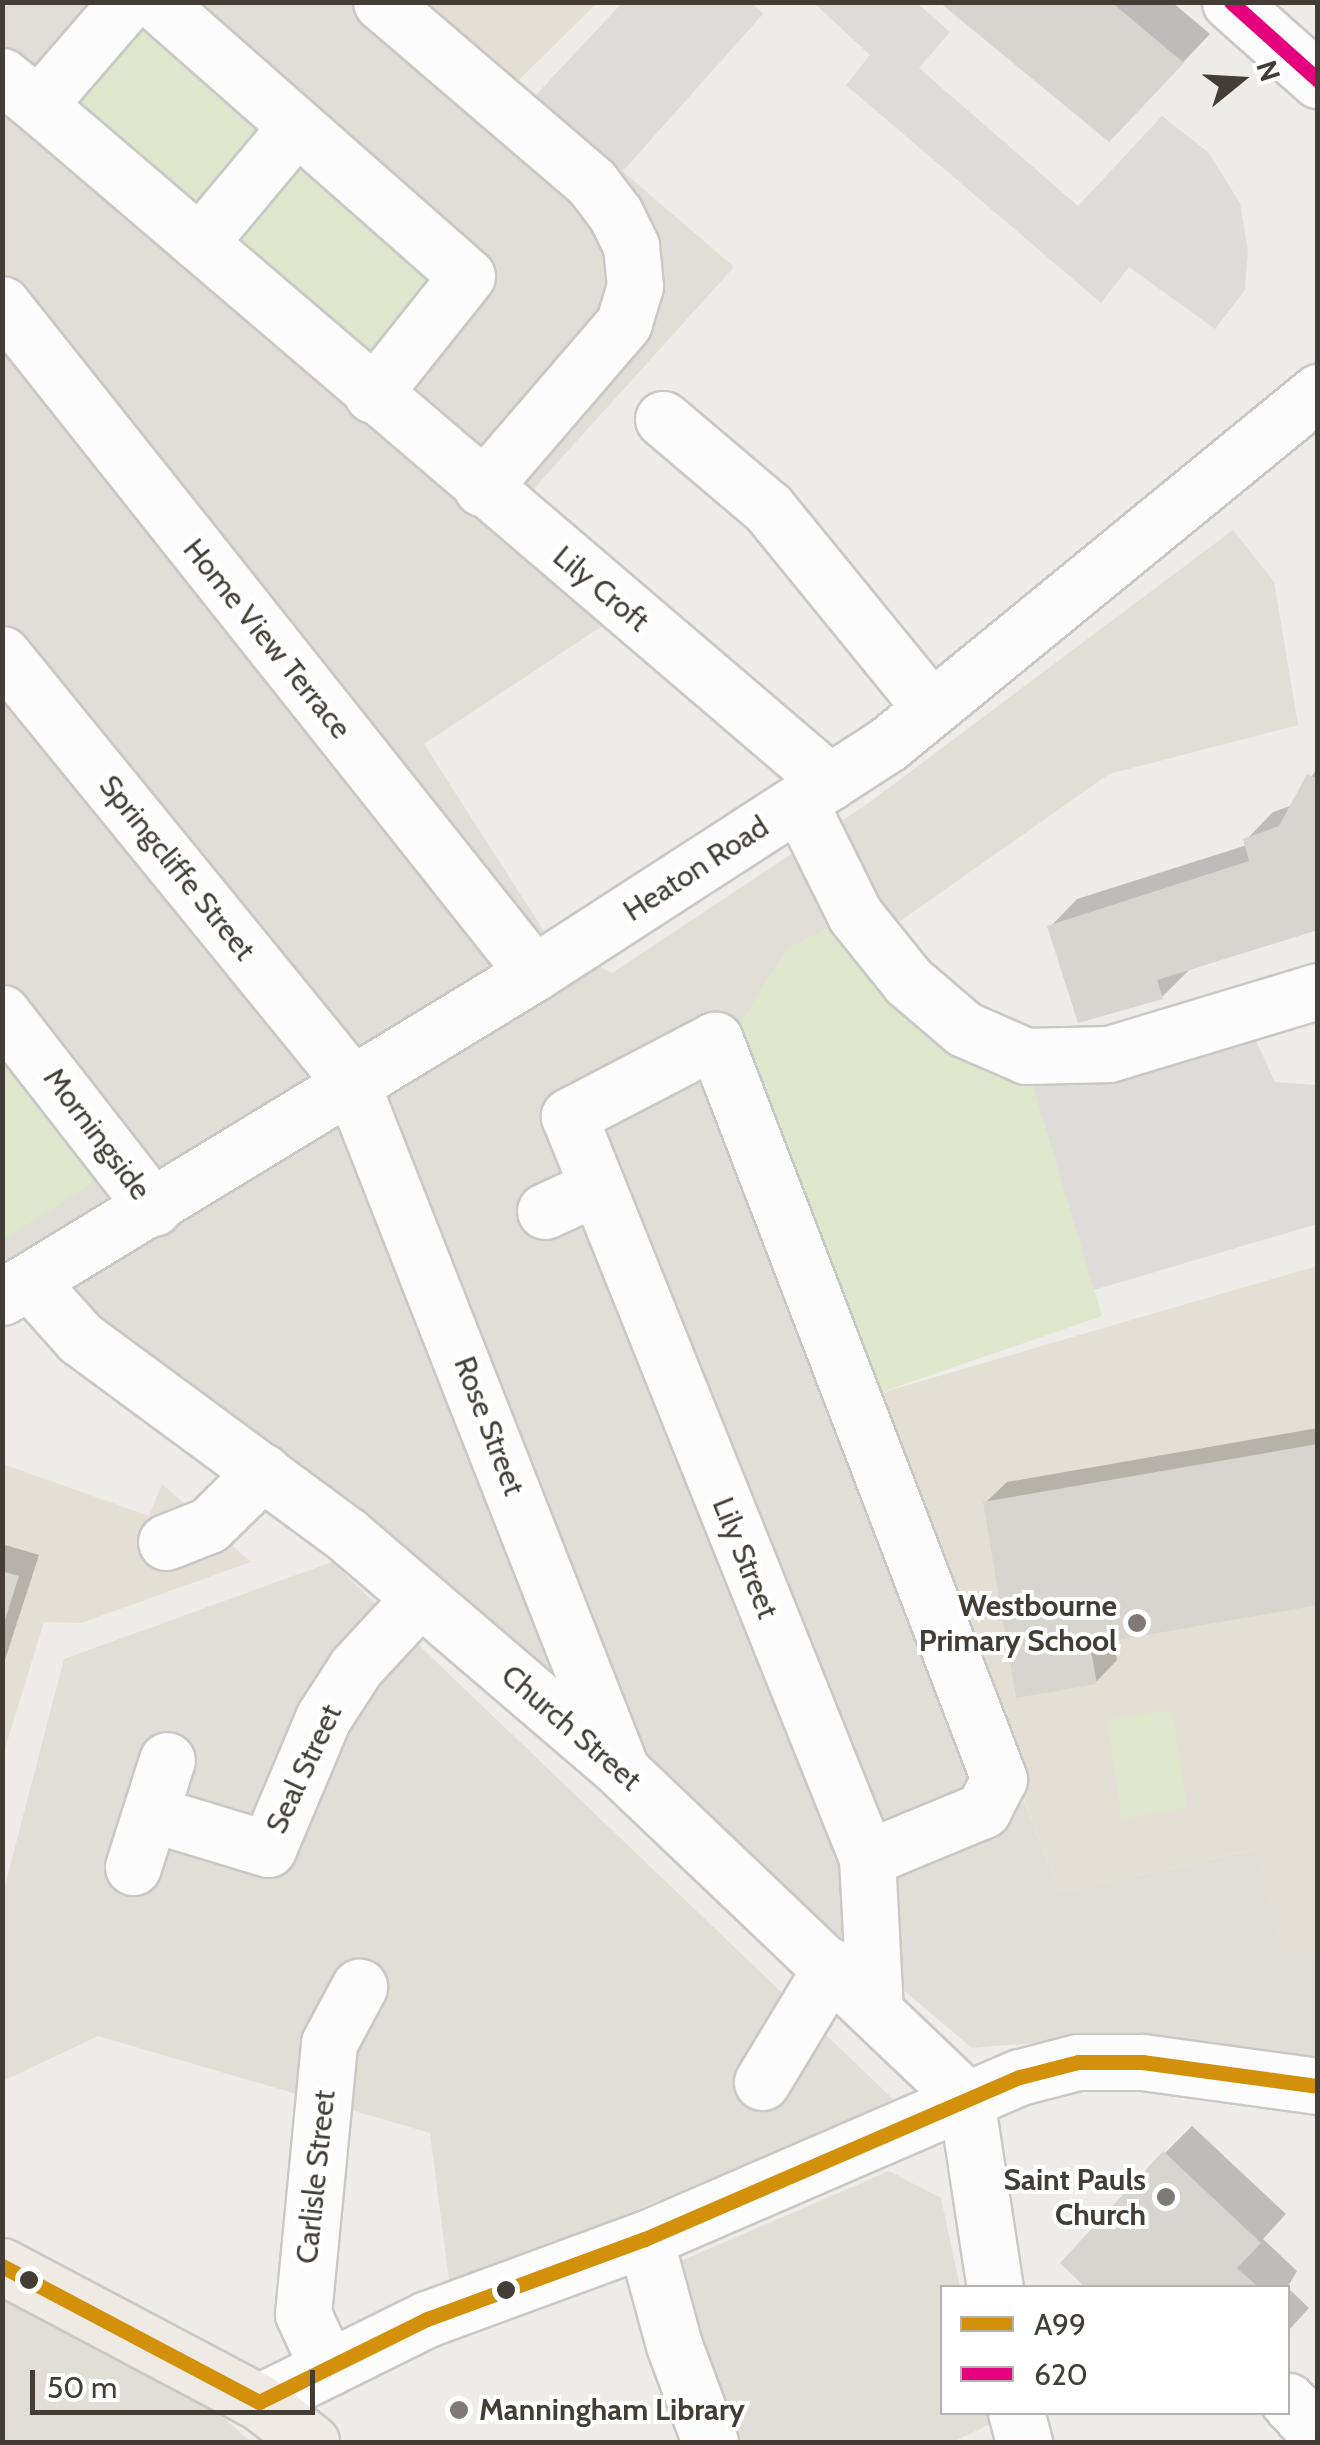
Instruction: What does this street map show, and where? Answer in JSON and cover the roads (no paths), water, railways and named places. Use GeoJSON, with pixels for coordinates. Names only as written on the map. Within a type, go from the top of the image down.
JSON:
{"type":"FeatureCollection","features":[{"type":"Feature","properties":{"kind":"main road"},"geometry":{"type":"LineString","coordinates":[[2,2266],[259,2402],[311,2442]]}},
{"type":"Feature","properties":{"kind":"street","name":"Lily Croft"},"geometry":{"type":"LineString","coordinates":[[127,2],[20,90],[482,488],[814,792]]}},
{"type":"Feature","properties":{"kind":"street"},"geometry":{"type":"LineString","coordinates":[[156,2],[467,276],[372,395]]}},
{"type":"Feature","properties":{"kind":"street"},"geometry":{"type":"LineString","coordinates":[[380,2],[592,183],[615,213],[631,246],[635,286],[624,324],[482,488]]}},
{"type":"Feature","properties":{"kind":"street"},"geometry":{"type":"LineString","coordinates":[[1230,2],[1318,80]]}},
{"type":"Feature","properties":{"kind":"street"},"geometry":{"type":"LineString","coordinates":[[199,243],[296,127]]}},
{"type":"Feature","properties":{"kind":"street","name":"Home View Terrace"},"geometry":{"type":"LineString","coordinates":[[2,304],[534,973]]}},
{"type":"Feature","properties":{"kind":"street","name":"Heaton Road"},"geometry":{"type":"LineString","coordinates":[[16,1289],[534,973],[814,792],[931,708],[1318,392]]}},
{"type":"Feature","properties":{"kind":"street"},"geometry":{"type":"LineString","coordinates":[[663,419],[768,508],[931,708]]}},
{"type":"Feature","properties":{"kind":"street","name":"Springcliffe Street"},"geometry":{"type":"LineString","coordinates":[[2,654],[351,1082]]}},
{"type":"Feature","properties":{"kind":"street"},"geometry":{"type":"LineString","coordinates":[[814,792],[855,914],[908,981],[964,1029],[1026,1056],[1109,1054],[1318,991]]}},
{"type":"Feature","properties":{"kind":"street","name":"Morningside"},"geometry":{"type":"LineString","coordinates":[[2,1013],[154,1208]]}},
{"type":"Feature","properties":{"kind":"street","name":"Lily Street"},"geometry":{"type":"LineString","coordinates":[[867,1858],[982,1810],[999,1779],[715,1040],[568,1116],[867,1858],[875,2009]]}},
{"type":"Feature","properties":{"kind":"street","name":"Rose Street"},"geometry":{"type":"LineString","coordinates":[[351,1082],[622,1771]]}},
{"type":"Feature","properties":{"kind":"street"},"geometry":{"type":"LineString","coordinates":[[544,1210],[595,1188]]}},
{"type":"Feature","properties":{"kind":"street","name":"Church Street"},"geometry":{"type":"LineString","coordinates":[[16,1289],[347,1535],[622,1771],[832,1966],[966,2099]]}},
{"type":"Feature","properties":{"kind":"street"},"geometry":{"type":"LineString","coordinates":[[166,1542],[209,1525],[263,1472]]}},
{"type":"Feature","properties":{"kind":"street","name":"Seal Street"},"geometry":{"type":"LineString","coordinates":[[152,1814],[268,1849],[323,1718],[356,1667],[420,1598]]}},
{"type":"Feature","properties":{"kind":"street"},"geometry":{"type":"LineString","coordinates":[[133,1867],[168,1760]]}},
{"type":"Feature","properties":{"kind":"street"},"geometry":{"type":"LineString","coordinates":[[762,2082],[832,1966]]}},
{"type":"Feature","properties":{"kind":"street","name":"Carlisle Street"},"geometry":{"type":"LineString","coordinates":[[328,2368],[303,2314],[330,2043],[359,1988]]}},
{"type":"Feature","properties":{"kind":"street"},"geometry":{"type":"LineString","coordinates":[[259,2402],[426,2319],[645,2239],[1020,2077],[1078,2062],[1142,2062],[1318,2086]]}},
{"type":"Feature","properties":{"kind":"street"},"geometry":{"type":"LineString","coordinates":[[966,2099],[995,2285]]}},
{"type":"Feature","properties":{"kind":"street"},"geometry":{"type":"LineString","coordinates":[[645,2239],[674,2346],[710,2442]]}},
{"type":"Feature","properties":{"kind":"street"},"geometry":{"type":"LineString","coordinates":[[1290,2403],[1318,2434]]}},
{"type":"Feature","properties":{"kind":"street"},"geometry":{"type":"LineString","coordinates":[[1017,2415],[1024,2442]]}},
{"type":"Feature","properties":{"kind":"place","name":"Westbourne Primary School"},"geometry":{"type":"Point","coordinates":[1137,1623]}},
{"type":"Feature","properties":{"kind":"place","name":"Saint Pauls Church"},"geometry":{"type":"Point","coordinates":[1166,2197]}},
{"type":"Feature","properties":{"kind":"place","name":"Manningham Library"},"geometry":{"type":"Point","coordinates":[459,2410]}}]}
